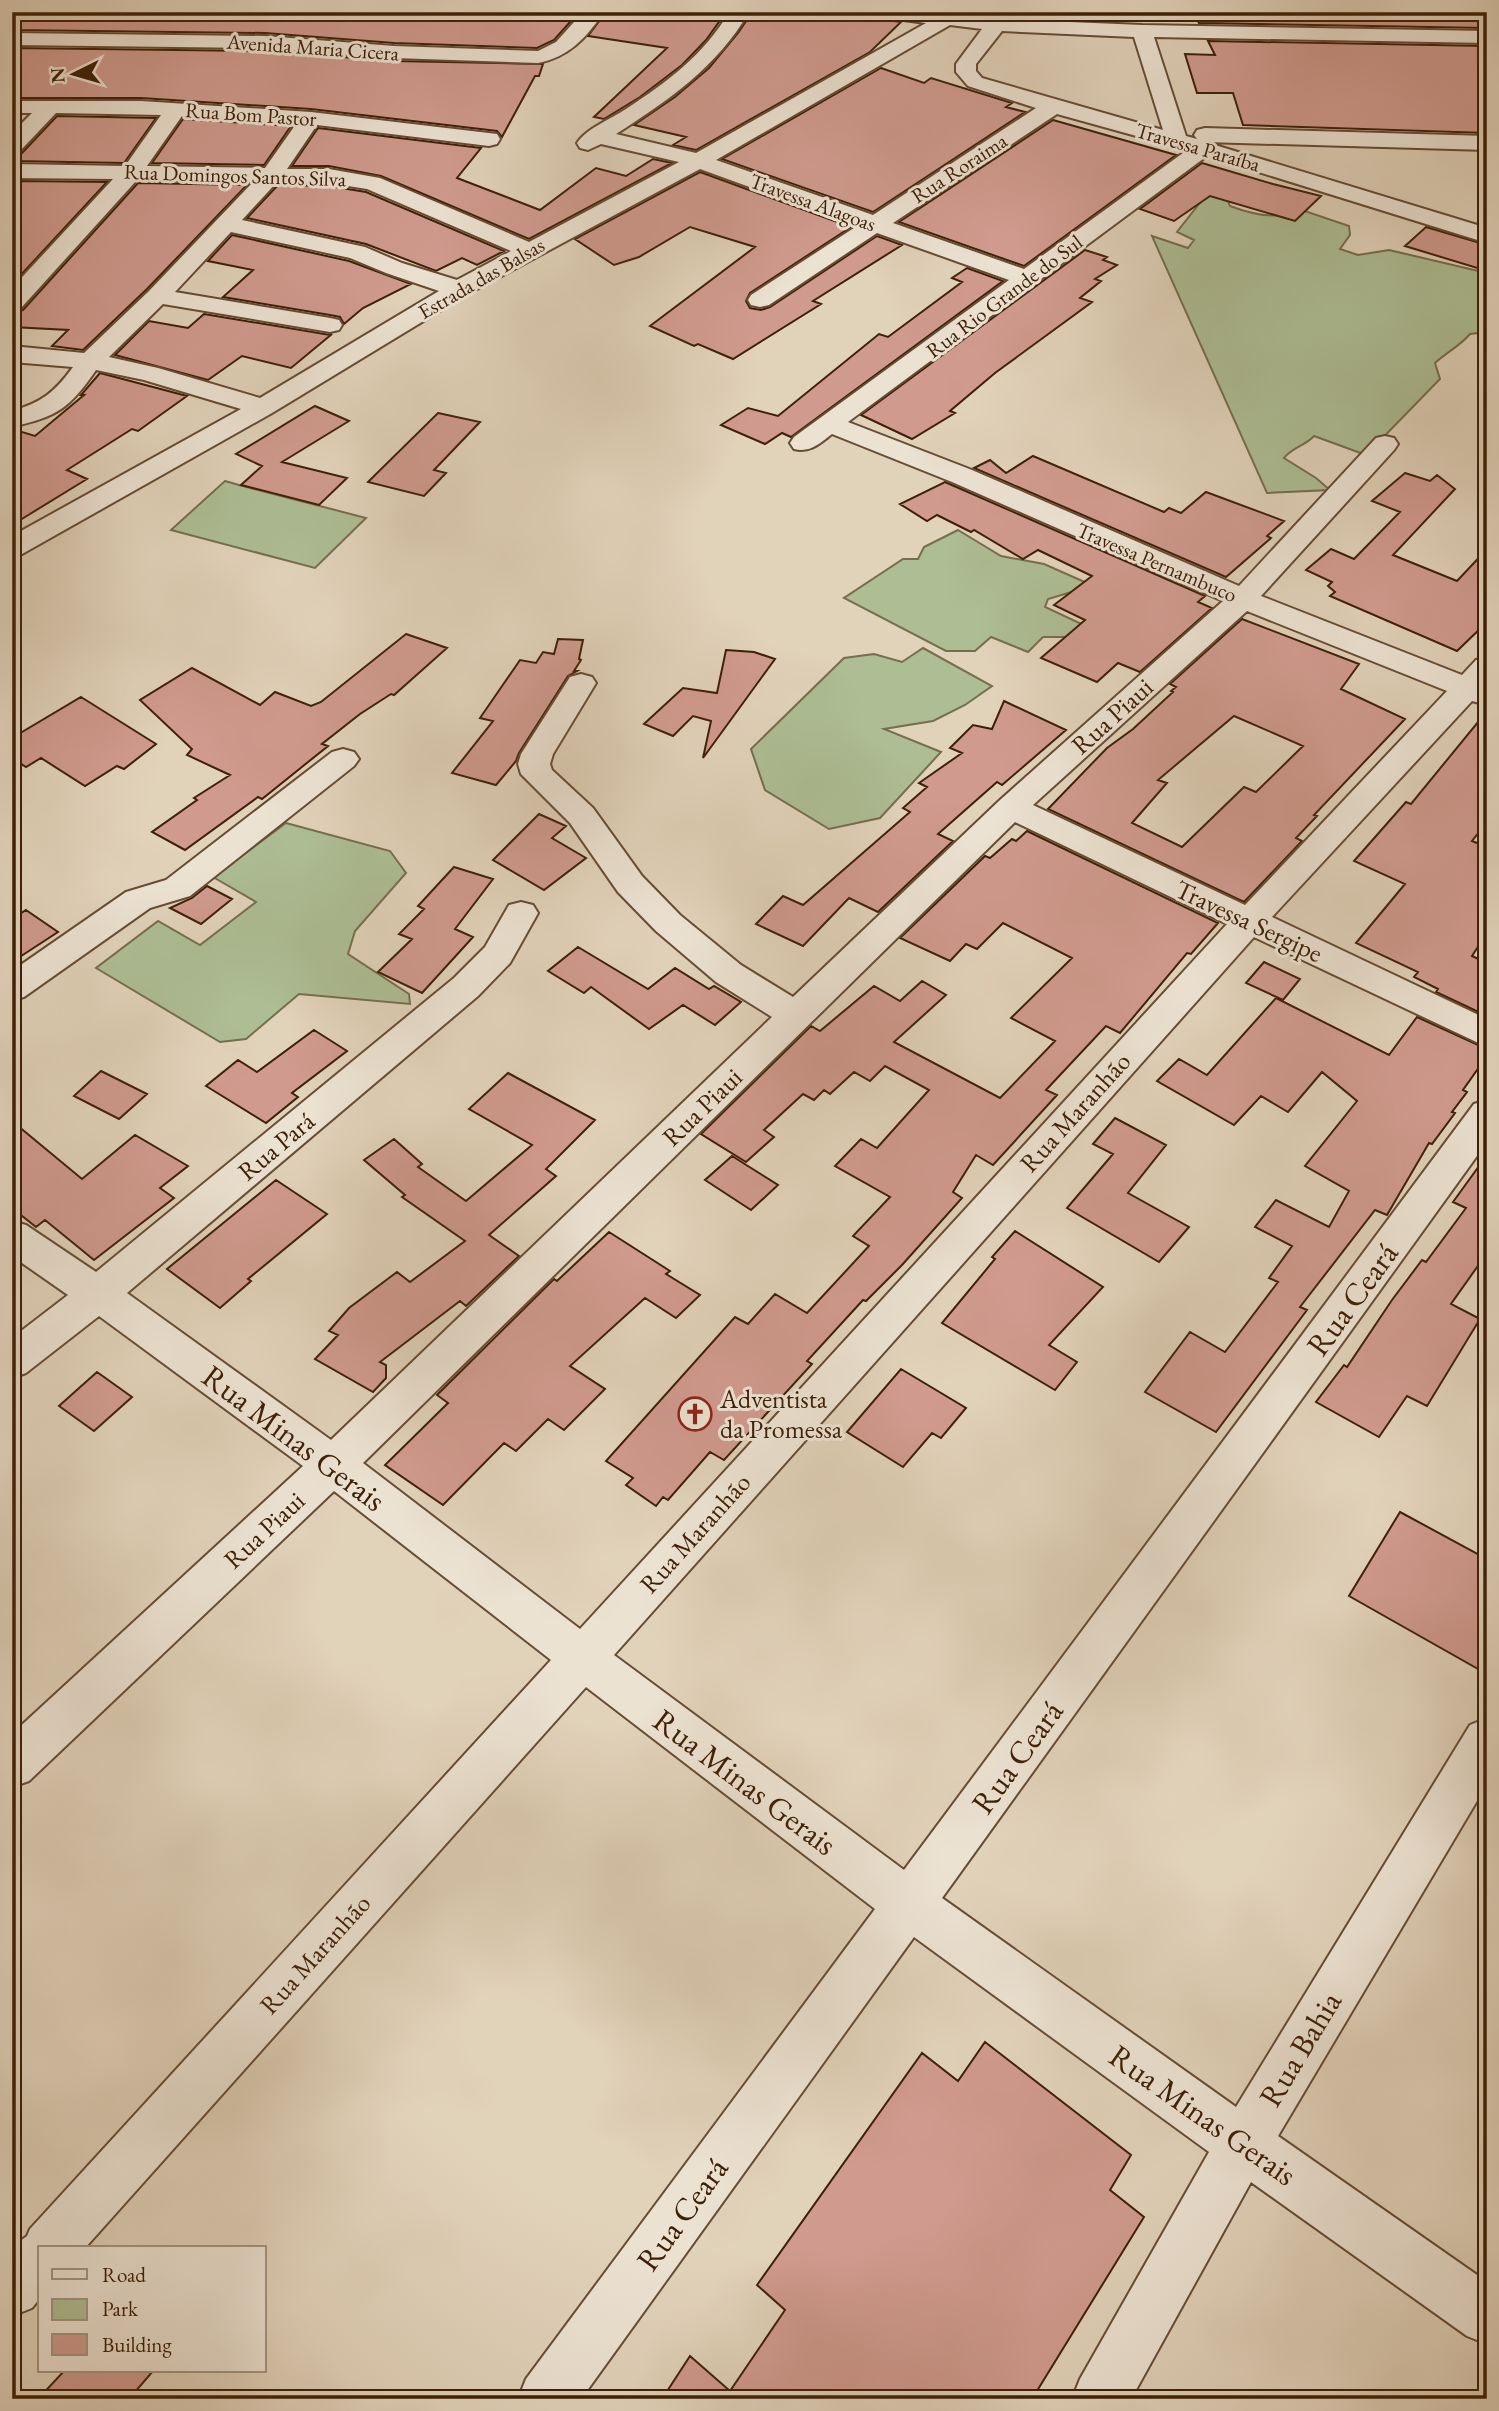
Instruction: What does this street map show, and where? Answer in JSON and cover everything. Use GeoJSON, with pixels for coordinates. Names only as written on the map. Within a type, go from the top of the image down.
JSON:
{"type":"FeatureCollection","features":[{"type":"Feature","properties":{"kind":"street","name":"Avenida Maria Cicera"},"geometry":{"type":"LineString","coordinates":[[12,39],[265,42],[394,52],[538,57],[552,56],[561,50],[594,12]]}},
{"type":"Feature","properties":{"kind":"street","name":"Travessa Alagoas"},"geometry":{"type":"LineString","coordinates":[[739,12],[731,30],[665,92],[592,140],[654,148],[698,161],[1026,278]]}},
{"type":"Feature","properties":{"kind":"street"},"geometry":{"type":"LineString","coordinates":[[888,12],[950,15],[996,25],[1142,31],[1487,37]]}},
{"type":"Feature","properties":{"kind":"street","name":"Estrada das Balsas"},"geometry":{"type":"LineString","coordinates":[[12,548],[263,407],[459,289],[698,161],[950,15]]}},
{"type":"Feature","properties":{"kind":"street","name":"Travessa Paraíba"},"geometry":{"type":"LineString","coordinates":[[996,25],[967,64],[966,72],[975,82],[995,90],[1176,138],[1487,236]]}},
{"type":"Feature","properties":{"kind":"street"},"geometry":{"type":"LineString","coordinates":[[1142,31],[1176,138]]}},
{"type":"Feature","properties":{"kind":"street","name":"Rua Roraima"},"geometry":{"type":"LineString","coordinates":[[760,300],[1054,106]]}},
{"type":"Feature","properties":{"kind":"street","name":"Rua Bom Pastor"},"geometry":{"type":"LineString","coordinates":[[12,107],[176,109],[311,118],[489,139]]}},
{"type":"Feature","properties":{"kind":"street"},"geometry":{"type":"LineString","coordinates":[[12,146],[50,107]]}},
{"type":"Feature","properties":{"kind":"street"},"geometry":{"type":"LineString","coordinates":[[12,303],[133,171],[176,109]]}},
{"type":"Feature","properties":{"kind":"street"},"geometry":{"type":"LineString","coordinates":[[15,421],[45,410],[73,385],[90,361],[158,296],[272,174],[311,118]]}},
{"type":"Feature","properties":{"kind":"street","name":"Travessa Paraíba"},"geometry":{"type":"LineString","coordinates":[[1176,138],[1487,143]]}},
{"type":"Feature","properties":{"kind":"street","name":"Rua Rio Grande do Sul"},"geometry":{"type":"LineString","coordinates":[[803,443],[1204,148]]}},
{"type":"Feature","properties":{"kind":"street","name":"Rua Domingos Santos Silva"},"geometry":{"type":"LineString","coordinates":[[12,171],[329,176],[372,183],[528,250]]}},
{"type":"Feature","properties":{"kind":"street"},"geometry":{"type":"LineString","coordinates":[[227,224],[357,252],[394,268],[459,289]]}},
{"type":"Feature","properties":{"kind":"street"},"geometry":{"type":"LineString","coordinates":[[158,296],[330,326]]}},
{"type":"Feature","properties":{"kind":"street"},"geometry":{"type":"LineString","coordinates":[[12,354],[90,361],[186,382],[263,407]]}},
{"type":"Feature","properties":{"kind":"street","name":"Travessa Pernambuco"},"geometry":{"type":"LineString","coordinates":[[830,424],[962,476],[1243,599],[1480,683]]}},
{"type":"Feature","properties":{"kind":"street","name":"Rua Piaui"},"geometry":{"type":"LineString","coordinates":[[12,1765],[332,1466],[1011,807],[1243,599],[1385,444]]}},
{"type":"Feature","properties":{"kind":"street"},"geometry":{"type":"LineString","coordinates":[[581,683],[537,754],[534,764],[537,774],[587,822],[628,882],[704,957],[754,993],[797,1015]]}},
{"type":"Feature","properties":{"kind":"street","name":"Rua Maranhão"},"geometry":{"type":"LineString","coordinates":[[51,2246],[1248,921],[1480,683]]}},
{"type":"Feature","properties":{"kind":"street"},"geometry":{"type":"LineString","coordinates":[[12,988],[138,900],[178,888],[343,759]]}},
{"type":"Feature","properties":{"kind":"street","name":"Travessa Sergipe"},"geometry":{"type":"LineString","coordinates":[[1011,807],[1487,1034]]}},
{"type":"Feature","properties":{"kind":"street","name":"Rua Pará"},"geometry":{"type":"LineString","coordinates":[[12,1361],[99,1293],[467,987],[498,955],[521,913]]}},
{"type":"Feature","properties":{"kind":"street","name":"Rua Ceará"},"geometry":{"type":"LineString","coordinates":[[546,2399],[1487,1114]]}},
{"type":"Feature","properties":{"kind":"street","name":"Rua Minas Gerais"},"geometry":{"type":"LineString","coordinates":[[12,1236],[99,1293],[332,1466],[909,1906],[1487,2316]]}},
{"type":"Feature","properties":{"kind":"street","name":"Rua Bahia"},"geometry":{"type":"LineString","coordinates":[[1100,2399],[1243,2144],[1487,1740]]}},
{"type":"Feature","properties":{"kind":"street"},"geometry":{"type":"LineString","coordinates":[[12,2288],[38,2260]]}},
{"type":"Feature","properties":{"kind":"green space"},"geometry":{"type":"Polygon","coordinates":[[[1210,190],[1228,201],[1230,206],[1247,212],[1283,215],[1299,209],[1349,226],[1350,235],[1340,249],[1358,255],[1389,250],[1487,273],[1487,332],[1470,334],[1435,363],[1440,379],[1366,455],[1314,436],[1284,458],[1330,490],[1267,493],[1152,236],[1188,248],[1194,240],[1177,232],[1210,190]]]}},
{"type":"Feature","properties":{"kind":"green space"},"geometry":{"type":"Polygon","coordinates":[[[225,481],[366,518],[315,568],[171,530],[225,481]]]}},
{"type":"Feature","properties":{"kind":"green space"},"geometry":{"type":"Polygon","coordinates":[[[958,530],[1001,556],[1044,564],[1087,583],[1078,590],[1048,599],[1045,607],[1088,627],[1075,637],[1043,637],[1028,652],[991,637],[975,651],[946,651],[844,598],[903,559],[918,559],[924,547],[958,530]]]}},
{"type":"Feature","properties":{"kind":"green space"},"geometry":{"type":"Polygon","coordinates":[[[923,648],[992,686],[965,705],[933,721],[884,729],[941,752],[880,818],[829,829],[765,790],[751,749],[844,658],[874,654],[902,662],[923,648]]]}},
{"type":"Feature","properties":{"kind":"green space"},"geometry":{"type":"Polygon","coordinates":[[[286,823],[390,851],[406,873],[355,931],[348,954],[409,994],[410,1004],[299,994],[246,1039],[220,1042],[96,968],[158,921],[200,945],[256,902],[213,877],[286,823]]]}},
{"type":"Feature","properties":{"kind":"building"},"geometry":{"type":"Polygon","coordinates":[[[12,12],[579,12],[554,40],[537,48],[394,43],[265,33],[12,30],[12,12]]]}},
{"type":"Feature","properties":{"kind":"building"},"geometry":{"type":"Polygon","coordinates":[[[606,12],[726,12],[706,40],[682,65],[640,97],[604,119],[594,117],[667,48],[588,36],[606,12]]]}},
{"type":"Feature","properties":{"kind":"building"},"geometry":{"type":"Polygon","coordinates":[[[818,12],[875,12],[887,20],[901,22],[870,52],[696,150],[673,145],[686,137],[634,125],[675,97],[709,68],[751,14],[818,19],[818,12]]]}},
{"type":"Feature","properties":{"kind":"building"},"geometry":{"type":"Polygon","coordinates":[[[1193,12],[1307,12],[1308,15],[1332,14],[1335,18],[1487,12],[1487,28],[1199,23],[1193,12]]]}},
{"type":"Feature","properties":{"kind":"building"},"geometry":{"type":"Polygon","coordinates":[[[1208,41],[1487,46],[1487,133],[1243,125],[1233,93],[1197,93],[1185,54],[1215,55],[1208,41]]]}},
{"type":"Feature","properties":{"kind":"building"},"geometry":{"type":"Polygon","coordinates":[[[12,48],[265,51],[394,61],[543,64],[539,76],[535,76],[502,137],[497,131],[311,109],[141,98],[12,98],[12,48]]]}},
{"type":"Feature","properties":{"kind":"building"},"geometry":{"type":"Polygon","coordinates":[[[881,68],[924,83],[931,78],[1012,103],[1006,107],[1025,112],[873,212],[722,159],[881,68]]]}},
{"type":"Feature","properties":{"kind":"building"},"geometry":{"type":"Polygon","coordinates":[[[57,116],[156,118],[124,163],[15,161],[15,155],[22,153],[57,116]]]}},
{"type":"Feature","properties":{"kind":"building"},"geometry":{"type":"Polygon","coordinates":[[[183,119],[291,126],[264,165],[152,163],[183,119]]]}},
{"type":"Feature","properties":{"kind":"building"},"geometry":{"type":"Polygon","coordinates":[[[1053,120],[1176,155],[1024,266],[899,222],[1053,120]]]}},
{"type":"Feature","properties":{"kind":"building"},"geometry":{"type":"Polygon","coordinates":[[[318,128],[481,148],[457,178],[540,210],[596,168],[626,176],[653,159],[672,163],[529,239],[381,176],[329,166],[292,166],[318,128]]]}},
{"type":"Feature","properties":{"kind":"building"},"geometry":{"type":"Polygon","coordinates":[[[1202,163],[1321,196],[1295,221],[1210,196],[1174,221],[1140,209],[1202,163]]]}},
{"type":"Feature","properties":{"kind":"building"},"geometry":{"type":"Polygon","coordinates":[[[700,172],[851,227],[750,293],[746,301],[750,308],[761,310],[770,307],[877,236],[902,245],[813,301],[821,304],[733,359],[698,344],[694,346],[650,326],[755,247],[690,227],[639,257],[614,265],[575,239],[700,172]]]}},
{"type":"Feature","properties":{"kind":"building"},"geometry":{"type":"Polygon","coordinates":[[[12,182],[107,182],[18,278],[12,277],[12,182]]]}},
{"type":"Feature","properties":{"kind":"building"},"geometry":{"type":"Polygon","coordinates":[[[138,183],[247,185],[147,289],[83,350],[52,346],[68,330],[12,327],[12,320],[19,311],[23,310],[138,183]]]}},
{"type":"Feature","properties":{"kind":"building"},"geometry":{"type":"Polygon","coordinates":[[[278,185],[329,186],[366,192],[504,251],[477,265],[462,258],[436,271],[366,244],[247,218],[278,185]]]}},
{"type":"Feature","properties":{"kind":"building"},"geometry":{"type":"Polygon","coordinates":[[[1426,227],[1487,245],[1487,271],[1405,246],[1426,227]]]}},
{"type":"Feature","properties":{"kind":"building"},"geometry":{"type":"Polygon","coordinates":[[[232,235],[349,261],[411,284],[363,308],[344,324],[340,317],[223,297],[253,270],[208,261],[232,235]]]}},
{"type":"Feature","properties":{"kind":"building"},"geometry":{"type":"Polygon","coordinates":[[[1085,250],[1107,257],[1103,260],[1117,265],[1095,279],[1101,281],[1080,298],[1092,302],[995,373],[950,411],[955,413],[912,439],[861,415],[1085,250]]]}},
{"type":"Feature","properties":{"kind":"building"},"geometry":{"type":"Polygon","coordinates":[[[967,268],[1003,281],[791,437],[782,433],[765,444],[721,425],[748,408],[778,416],[879,334],[888,337],[962,282],[952,278],[967,268]]]}},
{"type":"Feature","properties":{"kind":"building"},"geometry":{"type":"Polygon","coordinates":[[[204,314],[332,334],[291,368],[242,356],[208,380],[115,355],[149,321],[188,328],[204,314]]]}},
{"type":"Feature","properties":{"kind":"building"},"geometry":{"type":"Polygon","coordinates":[[[100,373],[187,396],[138,431],[132,429],[67,470],[87,479],[12,525],[12,429],[35,436],[84,395],[81,395],[100,373]]]}},
{"type":"Feature","properties":{"kind":"building"},"geometry":{"type":"Polygon","coordinates":[[[315,406],[349,421],[282,462],[347,478],[319,505],[241,485],[262,466],[236,454],[315,406]]]}},
{"type":"Feature","properties":{"kind":"building"},"geometry":{"type":"Polygon","coordinates":[[[438,413],[480,422],[434,470],[446,473],[424,496],[368,482],[438,413]]]}},
{"type":"Feature","properties":{"kind":"building"},"geometry":{"type":"Polygon","coordinates":[[[1033,456],[1164,512],[1169,508],[1181,513],[1206,492],[1284,521],[1267,536],[1271,538],[1226,577],[974,468],[990,460],[1006,473],[1033,456]]]}},
{"type":"Feature","properties":{"kind":"building"},"geometry":{"type":"Polygon","coordinates":[[[1405,473],[1430,481],[1437,475],[1455,489],[1393,555],[1457,581],[1487,549],[1487,622],[1457,651],[1330,596],[1335,592],[1328,586],[1332,582],[1306,570],[1331,549],[1354,559],[1400,512],[1372,501],[1405,473]]]}},
{"type":"Feature","properties":{"kind":"building"},"geometry":{"type":"Polygon","coordinates":[[[945,482],[1205,596],[1198,602],[1212,608],[1140,672],[1118,663],[1097,682],[1041,658],[1085,620],[1054,605],[1092,576],[1038,550],[1023,559],[974,530],[971,532],[937,515],[927,521],[900,504],[945,482]]]}},
{"type":"Feature","properties":{"kind":"building"},"geometry":{"type":"Polygon","coordinates":[[[1242,619],[1359,664],[1341,689],[1405,719],[1314,815],[1317,816],[1296,838],[1302,841],[1244,902],[1048,809],[1107,748],[1133,729],[1173,692],[1171,691],[1176,687],[1170,684],[1242,619]],[[1234,716],[1158,780],[1167,783],[1132,823],[1182,847],[1244,787],[1256,792],[1303,746],[1234,716]]]}},
{"type":"Feature","properties":{"kind":"building"},"geometry":{"type":"Polygon","coordinates":[[[406,634],[447,648],[394,695],[391,694],[360,714],[322,744],[328,746],[262,799],[258,797],[185,850],[152,832],[197,800],[194,798],[230,775],[187,755],[192,749],[140,700],[192,668],[260,705],[275,692],[311,706],[321,702],[406,634]]]}},
{"type":"Feature","properties":{"kind":"building"},"geometry":{"type":"Polygon","coordinates":[[[558,639],[583,640],[581,660],[574,671],[577,671],[568,676],[516,761],[496,785],[452,773],[493,721],[480,718],[520,660],[536,663],[543,652],[554,654],[558,639]]]}},
{"type":"Feature","properties":{"kind":"building"},"geometry":{"type":"Polygon","coordinates":[[[726,650],[754,652],[775,659],[703,758],[711,721],[693,716],[673,736],[644,724],[683,688],[717,693],[726,650]]]}},
{"type":"Feature","properties":{"kind":"building"},"geometry":{"type":"Polygon","coordinates":[[[81,697],[156,744],[124,769],[117,766],[85,786],[41,758],[26,767],[12,758],[12,738],[81,697]]]}},
{"type":"Feature","properties":{"kind":"building"},"geometry":{"type":"Polygon","coordinates":[[[1004,701],[1066,730],[1002,785],[997,782],[938,834],[953,841],[878,912],[849,898],[803,946],[756,924],[783,896],[803,905],[910,812],[903,808],[927,787],[919,783],[962,753],[950,748],[973,725],[992,729],[1004,701]]]}},
{"type":"Feature","properties":{"kind":"building"},"geometry":{"type":"Polygon","coordinates":[[[1487,711],[1487,822],[1472,841],[1487,847],[1487,933],[1472,956],[1487,963],[1487,1016],[1436,992],[1438,989],[1414,977],[1418,972],[1356,943],[1405,884],[1354,861],[1406,802],[1411,804],[1487,711]]]}},
{"type":"Feature","properties":{"kind":"building"},"geometry":{"type":"Polygon","coordinates":[[[539,814],[566,826],[552,838],[586,858],[544,890],[493,860],[539,814]]]}},
{"type":"Feature","properties":{"kind":"building"},"geometry":{"type":"Polygon","coordinates":[[[1027,831],[1218,923],[1191,954],[1187,953],[1120,1033],[1106,1026],[1046,1090],[1057,1095],[993,1165],[976,1155],[953,1192],[962,1198],[902,1265],[866,1301],[863,1300],[807,1361],[812,1364],[724,1460],[710,1452],[668,1500],[663,1497],[656,1506],[626,1485],[633,1478],[606,1461],[735,1317],[748,1324],[775,1294],[807,1313],[869,1246],[853,1236],[890,1197],[835,1166],[861,1139],[877,1148],[929,1090],[885,1066],[870,1081],[854,1072],[830,1094],[824,1090],[814,1100],[803,1094],[764,1130],[774,1137],[746,1162],[701,1134],[811,1026],[820,1031],[874,986],[900,1001],[922,981],[946,995],[894,1042],[1000,1098],[1055,1041],[1011,1018],[1072,958],[1003,923],[977,949],[966,944],[950,961],[900,938],[985,856],[990,858],[1012,839],[1016,841],[1027,831]]]}},
{"type":"Feature","properties":{"kind":"building"},"geometry":{"type":"Polygon","coordinates":[[[454,867],[493,879],[455,929],[473,937],[422,993],[378,972],[412,939],[399,934],[424,909],[418,906],[454,867]]]}},
{"type":"Feature","properties":{"kind":"building"},"geometry":{"type":"Polygon","coordinates":[[[207,886],[232,899],[201,924],[170,908],[192,898],[207,886]]]}},
{"type":"Feature","properties":{"kind":"building"},"geometry":{"type":"Polygon","coordinates":[[[26,910],[58,932],[12,962],[12,919],[26,910]]]}},
{"type":"Feature","properties":{"kind":"building"},"geometry":{"type":"Polygon","coordinates":[[[578,947],[648,989],[675,968],[709,989],[714,986],[741,1002],[715,1025],[683,1005],[649,1029],[591,987],[584,993],[548,971],[578,947]]]}},
{"type":"Feature","properties":{"kind":"building"},"geometry":{"type":"Polygon","coordinates":[[[1264,962],[1300,979],[1283,1000],[1246,983],[1264,962]]]}},
{"type":"Feature","properties":{"kind":"building"},"geometry":{"type":"Polygon","coordinates":[[[1276,998],[1389,1055],[1417,1017],[1487,1049],[1487,1056],[1463,1090],[1467,1092],[1452,1112],[1455,1113],[1432,1144],[1429,1143],[1387,1215],[1375,1210],[1300,1307],[1307,1310],[1216,1432],[1145,1392],[1190,1332],[1225,1352],[1278,1282],[1269,1278],[1292,1246],[1255,1227],[1276,1200],[1329,1227],[1349,1191],[1305,1166],[1357,1101],[1322,1072],[1288,1112],[1261,1096],[1234,1125],[1157,1081],[1179,1059],[1207,1075],[1276,998]]]}},
{"type":"Feature","properties":{"kind":"building"},"geometry":{"type":"Polygon","coordinates":[[[314,1030],[347,1051],[292,1093],[298,1097],[266,1123],[206,1086],[238,1060],[257,1072],[314,1030]]]}},
{"type":"Feature","properties":{"kind":"building"},"geometry":{"type":"Polygon","coordinates":[[[101,1071],[147,1094],[119,1119],[74,1096],[101,1071]]]}},
{"type":"Feature","properties":{"kind":"building"},"geometry":{"type":"Polygon","coordinates":[[[508,1073],[595,1120],[546,1169],[556,1176],[489,1235],[519,1256],[466,1306],[460,1301],[380,1362],[386,1365],[386,1378],[373,1392],[315,1359],[338,1335],[329,1331],[349,1308],[397,1272],[410,1282],[465,1241],[402,1197],[405,1195],[364,1160],[394,1139],[422,1164],[418,1167],[466,1201],[532,1145],[469,1109],[508,1073]]]}},
{"type":"Feature","properties":{"kind":"building"},"geometry":{"type":"Polygon","coordinates":[[[1115,1118],[1166,1145],[1128,1193],[1189,1227],[1159,1262],[1067,1208],[1113,1154],[1093,1144],[1115,1118]]]}},
{"type":"Feature","properties":{"kind":"building"},"geometry":{"type":"Polygon","coordinates":[[[12,1121],[82,1179],[135,1135],[188,1166],[160,1188],[174,1198],[94,1260],[45,1220],[36,1227],[12,1208],[12,1121]]]}},
{"type":"Feature","properties":{"kind":"building"},"geometry":{"type":"Polygon","coordinates":[[[1487,1155],[1487,1253],[1451,1304],[1480,1319],[1427,1406],[1407,1396],[1379,1437],[1316,1402],[1344,1365],[1347,1367],[1392,1300],[1422,1260],[1426,1262],[1466,1208],[1453,1202],[1487,1155]]]}},
{"type":"Feature","properties":{"kind":"building"},"geometry":{"type":"Polygon","coordinates":[[[732,1156],[778,1185],[751,1210],[705,1180],[732,1156]]]}},
{"type":"Feature","properties":{"kind":"building"},"geometry":{"type":"Polygon","coordinates":[[[276,1180],[327,1214],[248,1279],[251,1281],[220,1308],[167,1269],[276,1180]]]}},
{"type":"Feature","properties":{"kind":"building"},"geometry":{"type":"Polygon","coordinates":[[[1015,1231],[1103,1287],[1049,1345],[1077,1362],[1055,1390],[942,1323],[1015,1231]]]}},
{"type":"Feature","properties":{"kind":"building"},"geometry":{"type":"Polygon","coordinates":[[[609,1232],[670,1271],[666,1274],[700,1295],[676,1318],[645,1298],[570,1366],[605,1389],[564,1430],[548,1419],[516,1451],[504,1443],[443,1505],[385,1465],[448,1403],[437,1395],[554,1279],[557,1281],[609,1232]]]}},
{"type":"Feature","properties":{"kind":"building"},"geometry":{"type":"Polygon","coordinates":[[[901,1369],[966,1408],[941,1438],[932,1433],[903,1467],[847,1432],[901,1369]]]}},
{"type":"Feature","properties":{"kind":"building"},"geometry":{"type":"Polygon","coordinates":[[[97,1372],[132,1397],[94,1431],[59,1406],[97,1372]]]}},
{"type":"Feature","properties":{"kind":"building"},"geometry":{"type":"Polygon","coordinates":[[[1400,1512],[1487,1559],[1487,1674],[1349,1596],[1400,1512]]]}},
{"type":"Feature","properties":{"kind":"building"},"geometry":{"type":"Polygon","coordinates":[[[985,2042],[1131,2155],[1110,2190],[1144,2217],[1032,2399],[662,2399],[690,2356],[730,2391],[785,2310],[757,2285],[922,2053],[958,2081],[985,2042]]]}},
{"type":"Feature","properties":{"kind":"building"},"geometry":{"type":"Polygon","coordinates":[[[63,2372],[152,2372],[129,2399],[38,2399],[63,2372]]]}},
{"type":"Feature","properties":{"kind":"place","name":"Adventista da Promessa"},"geometry":{"type":"Point","coordinates":[695,1414]}}]}
